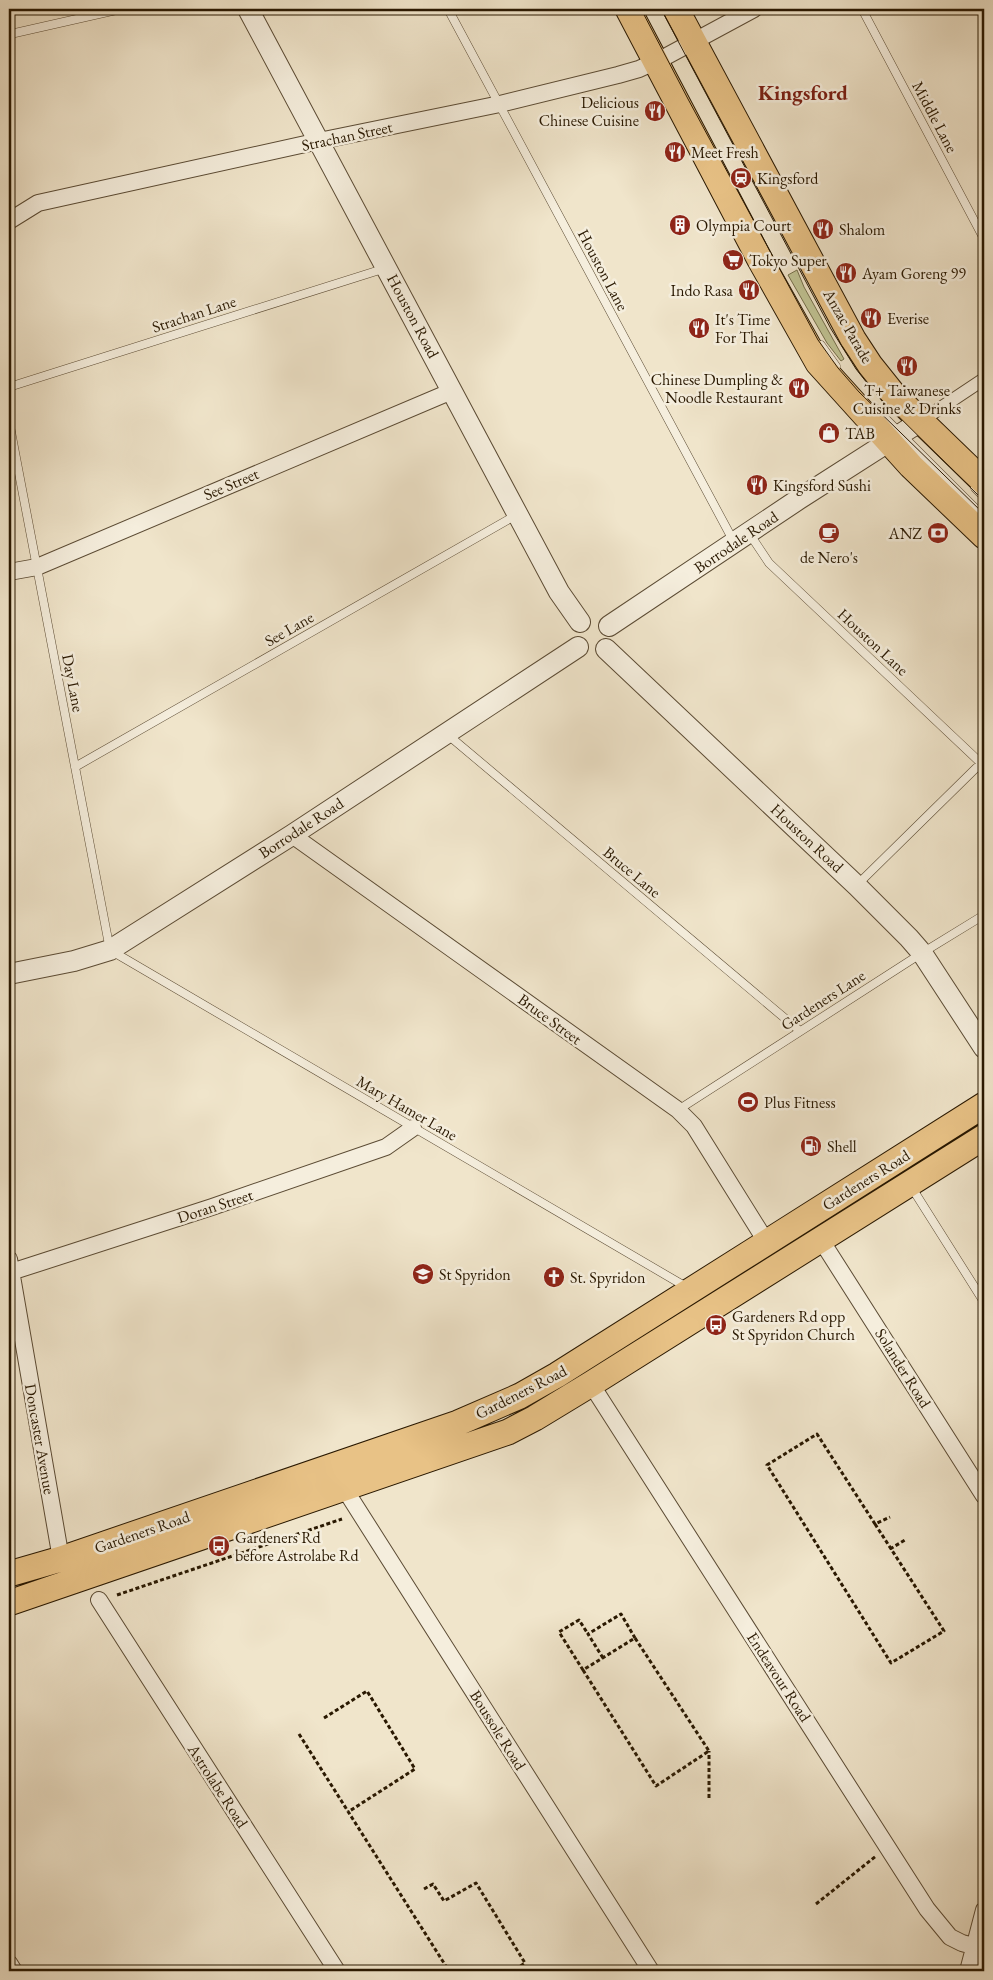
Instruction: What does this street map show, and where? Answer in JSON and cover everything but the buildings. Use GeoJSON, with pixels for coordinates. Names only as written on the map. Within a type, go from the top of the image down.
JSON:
{"type":"FeatureCollection","features":[{"type":"Feature","properties":{"kind":"main road","name":"Anzac Parade"},"geometry":{"type":"LineString","coordinates":[[628,9],[782,300],[818,363],[910,434],[978,483]]}},
{"type":"Feature","properties":{"kind":"main road","name":"Anzac Parade"},"geometry":{"type":"LineString","coordinates":[[676,9],[853,339],[870,365],[894,395],[910,434],[910,466],[984,536]]}},
{"type":"Feature","properties":{"kind":"main road","name":"Gardeners Road"},"geometry":{"type":"LineString","coordinates":[[9,1574],[61,1559],[484,1412],[520,1396],[557,1375],[984,1105]]}},
{"type":"Feature","properties":{"kind":"main road","name":"Gardeners Road"},"geometry":{"type":"LineString","coordinates":[[9,1602],[508,1432],[591,1384],[984,1137]]}},
{"type":"Feature","properties":{"kind":"street","name":"Houston Road"},"geometry":{"type":"LineString","coordinates":[[248,9],[388,267],[559,592],[580,622]]}},
{"type":"Feature","properties":{"kind":"street","name":"Strachan Street"},"geometry":{"type":"LineString","coordinates":[[9,206],[38,203],[319,141],[500,104],[618,75],[655,61],[754,9]]}},
{"type":"Feature","properties":{"kind":"street","name":"Strachan Street"},"geometry":{"type":"LineString","coordinates":[[9,221],[38,203]]}},
{"type":"Feature","properties":{"kind":"street"},"geometry":{"type":"LineString","coordinates":[[910,434],[984,379]]}},
{"type":"Feature","properties":{"kind":"street","name":"See Street"},"geometry":{"type":"LineString","coordinates":[[9,572],[37,567],[452,391]]}},
{"type":"Feature","properties":{"kind":"street","name":"Borrodale Road"},"geometry":{"type":"LineString","coordinates":[[609,626],[742,538],[910,434]]}},
{"type":"Feature","properties":{"kind":"street"},"geometry":{"type":"LineString","coordinates":[[597,618],[609,626],[612,638],[606,649],[601,653],[590,654],[578,647],[575,637],[580,622],[597,618]]}},
{"type":"Feature","properties":{"kind":"street","name":"Borrodale Road"},"geometry":{"type":"LineString","coordinates":[[9,974],[74,961],[110,950],[292,835],[578,647]]}},
{"type":"Feature","properties":{"kind":"street","name":"Houston Road"},"geometry":{"type":"LineString","coordinates":[[606,649],[857,886],[909,938],[922,952],[984,1048]]}},
{"type":"Feature","properties":{"kind":"street","name":"Bruce Street"},"geometry":{"type":"LineString","coordinates":[[292,835],[678,1110],[694,1126],[767,1243]]}},
{"type":"Feature","properties":{"kind":"street","name":"Doran Street"},"geometry":{"type":"LineString","coordinates":[[10,1265],[212,1207],[386,1147],[414,1128]]}},
{"type":"Feature","properties":{"kind":"street","name":"Solander Road"},"geometry":{"type":"LineString","coordinates":[[821,1240],[984,1496]]}},
{"type":"Feature","properties":{"kind":"street","name":"Doncaster Avenue"},"geometry":{"type":"LineString","coordinates":[[10,1265],[61,1559]]}},
{"type":"Feature","properties":{"kind":"street","name":"Endeavour Road"},"geometry":{"type":"LineString","coordinates":[[591,1384],[927,1909],[950,1937],[962,1943],[979,1947]]}},
{"type":"Feature","properties":{"kind":"street","name":"Boussole Road"},"geometry":{"type":"LineString","coordinates":[[344,1488],[651,1971]]}},
{"type":"Feature","properties":{"kind":"street","name":"Astrolabe Road"},"geometry":{"type":"LineString","coordinates":[[99,1600],[337,1971]]}},
{"type":"Feature","properties":{"kind":"street"},"geometry":{"type":"LineString","coordinates":[[968,1971],[979,1947],[984,1910]]}},
{"type":"Feature","properties":{"kind":"street"},"geometry":{"type":"LineString","coordinates":[[9,1963],[14,1971]]}},
{"type":"Feature","properties":{"kind":"lane"},"geometry":{"type":"LineString","coordinates":[[9,33],[121,9]]}},
{"type":"Feature","properties":{"kind":"lane","name":"Houston Lane"},"geometry":{"type":"LineString","coordinates":[[448,9],[742,538],[770,562],[984,766]]}},
{"type":"Feature","properties":{"kind":"lane","name":"Middle Lane"},"geometry":{"type":"LineString","coordinates":[[862,9],[984,239]]}},
{"type":"Feature","properties":{"kind":"lane","name":"Strachan Lane"},"geometry":{"type":"LineString","coordinates":[[9,387],[388,267]]}},
{"type":"Feature","properties":{"kind":"lane","name":"Anzac Parade"},"geometry":{"type":"LineString","coordinates":[[782,300],[802,320]]}},
{"type":"Feature","properties":{"kind":"lane","name":"Anzac Parade"},"geometry":{"type":"LineString","coordinates":[[815,337],[842,373]]}},
{"type":"Feature","properties":{"kind":"lane","name":"Anzac Parade"},"geometry":{"type":"LineString","coordinates":[[868,401],[910,434],[984,517]]}},
{"type":"Feature","properties":{"kind":"lane","name":"Day Lane"},"geometry":{"type":"LineString","coordinates":[[9,421],[110,950]]}},
{"type":"Feature","properties":{"kind":"lane","name":"Anzac Parade"},"geometry":{"type":"LineString","coordinates":[[978,483],[984,497]]}},
{"type":"Feature","properties":{"kind":"lane","name":"See Lane"},"geometry":{"type":"LineString","coordinates":[[75,767],[518,514]]}},
{"type":"Feature","properties":{"kind":"lane","name":"Bruce Lane"},"geometry":{"type":"LineString","coordinates":[[446,733],[800,1031]]}},
{"type":"Feature","properties":{"kind":"lane"},"geometry":{"type":"LineString","coordinates":[[857,886],[976,768]]}},
{"type":"Feature","properties":{"kind":"lane","name":"Gardeners Lane"},"geometry":{"type":"LineString","coordinates":[[678,1110],[922,952],[984,915]]}},
{"type":"Feature","properties":{"kind":"lane","name":"Mary Hamer Lane"},"geometry":{"type":"LineString","coordinates":[[110,950],[691,1290]]}},
{"type":"Feature","properties":{"kind":"lane"},"geometry":{"type":"LineString","coordinates":[[909,1184],[984,1302]]}},
{"type":"Feature","properties":{"kind":"path"},"geometry":{"type":"LineString","coordinates":[[817,1434],[875,1524],[944,1631],[891,1663],[767,1465],[817,1434]]}},
{"type":"Feature","properties":{"kind":"path"},"geometry":{"type":"LineString","coordinates":[[875,1524],[890,1517]]}},
{"type":"Feature","properties":{"kind":"path"},"geometry":{"type":"LineString","coordinates":[[117,1595],[342,1519]]}},
{"type":"Feature","properties":{"kind":"path"},"geometry":{"type":"LineString","coordinates":[[890,1549],[905,1540]]}},
{"type":"Feature","properties":{"kind":"path"},"geometry":{"type":"LineString","coordinates":[[588,1634],[621,1614],[709,1751],[709,1798]]}},
{"type":"Feature","properties":{"kind":"path"},"geometry":{"type":"LineString","coordinates":[[603,1658],[579,1620],[559,1632],[656,1786],[709,1751]]}},
{"type":"Feature","properties":{"kind":"path"},"geometry":{"type":"LineString","coordinates":[[583,1670],[635,1638]]}},
{"type":"Feature","properties":{"kind":"path"},"geometry":{"type":"LineString","coordinates":[[324,1718],[367,1691],[415,1769],[348,1812]]}},
{"type":"Feature","properties":{"kind":"path"},"geometry":{"type":"LineString","coordinates":[[299,1734],[448,1971]]}},
{"type":"Feature","properties":{"kind":"path"},"geometry":{"type":"LineString","coordinates":[[816,1904],[888,1847]]}},
{"type":"Feature","properties":{"kind":"path"},"geometry":{"type":"LineString","coordinates":[[424,1889],[433,1884],[444,1901],[476,1883],[525,1963],[519,1968],[521,1971]]}},
{"type":"Feature","properties":{"kind":"green space"},"geometry":{"type":"Polygon","coordinates":[[[797,270],[804,287],[844,359],[841,361],[827,343],[788,275],[797,270]]]}},
{"type":"Feature","properties":{"kind":"tram line"},"geometry":{"type":"LineString","coordinates":[[641,9],[818,340],[838,368],[859,392],[984,514]]}},
{"type":"Feature","properties":{"kind":"tram line"},"geometry":{"type":"LineString","coordinates":[[661,9],[831,329],[856,369],[875,393],[984,501]]}},
{"type":"Feature","properties":{"kind":"place","name":"Delicious Chinese Cuisine"},"geometry":{"type":"Point","coordinates":[655,111]}},
{"type":"Feature","properties":{"kind":"place","name":"Meet Fresh"},"geometry":{"type":"Point","coordinates":[675,152]}},
{"type":"Feature","properties":{"kind":"place","name":"Kingsford"},"geometry":{"type":"Point","coordinates":[741,178]}},
{"type":"Feature","properties":{"kind":"place","name":"Olympia Court"},"geometry":{"type":"Point","coordinates":[680,225]}},
{"type":"Feature","properties":{"kind":"place","name":"Shalom"},"geometry":{"type":"Point","coordinates":[823,229]}},
{"type":"Feature","properties":{"kind":"place","name":"Tokyo Super"},"geometry":{"type":"Point","coordinates":[733,260]}},
{"type":"Feature","properties":{"kind":"place","name":"Ayam Goreng 99"},"geometry":{"type":"Point","coordinates":[846,273]}},
{"type":"Feature","properties":{"kind":"place","name":"Indo Rasa"},"geometry":{"type":"Point","coordinates":[749,290]}},
{"type":"Feature","properties":{"kind":"place","name":"Everise"},"geometry":{"type":"Point","coordinates":[871,318]}},
{"type":"Feature","properties":{"kind":"place","name":"It's Time For Thai"},"geometry":{"type":"Point","coordinates":[699,328]}},
{"type":"Feature","properties":{"kind":"place","name":"T+ Taiwanese Cuisine & Drinks"},"geometry":{"type":"Point","coordinates":[907,366]}},
{"type":"Feature","properties":{"kind":"place","name":"Chinese Dumpling & Noodle Restaurant"},"geometry":{"type":"Point","coordinates":[799,388]}},
{"type":"Feature","properties":{"kind":"place","name":"TAB"},"geometry":{"type":"Point","coordinates":[829,433]}},
{"type":"Feature","properties":{"kind":"place","name":"Kingsford Sushi"},"geometry":{"type":"Point","coordinates":[757,485]}},
{"type":"Feature","properties":{"kind":"place","name":"de Nero's"},"geometry":{"type":"Point","coordinates":[829,533]}},
{"type":"Feature","properties":{"kind":"place","name":"ANZ"},"geometry":{"type":"Point","coordinates":[938,533]}},
{"type":"Feature","properties":{"kind":"place","name":"Plus Fitness"},"geometry":{"type":"Point","coordinates":[748,1102]}},
{"type":"Feature","properties":{"kind":"place","name":"Shell"},"geometry":{"type":"Point","coordinates":[811,1146]}},
{"type":"Feature","properties":{"kind":"place","name":"St Spyridon"},"geometry":{"type":"Point","coordinates":[423,1274]}},
{"type":"Feature","properties":{"kind":"place","name":"St. Spyridon"},"geometry":{"type":"Point","coordinates":[554,1277]}},
{"type":"Feature","properties":{"kind":"place","name":"Gardeners Rd opp St Spyridon Church"},"geometry":{"type":"Point","coordinates":[716,1325]}},
{"type":"Feature","properties":{"kind":"place","name":"Gardeners Rd before Astrolabe Rd"},"geometry":{"type":"Point","coordinates":[219,1546]}},
{"type":"Feature","properties":{"kind":"district","name":"Kingsford"},"geometry":{"type":"Point","coordinates":[803,92]}}]}
